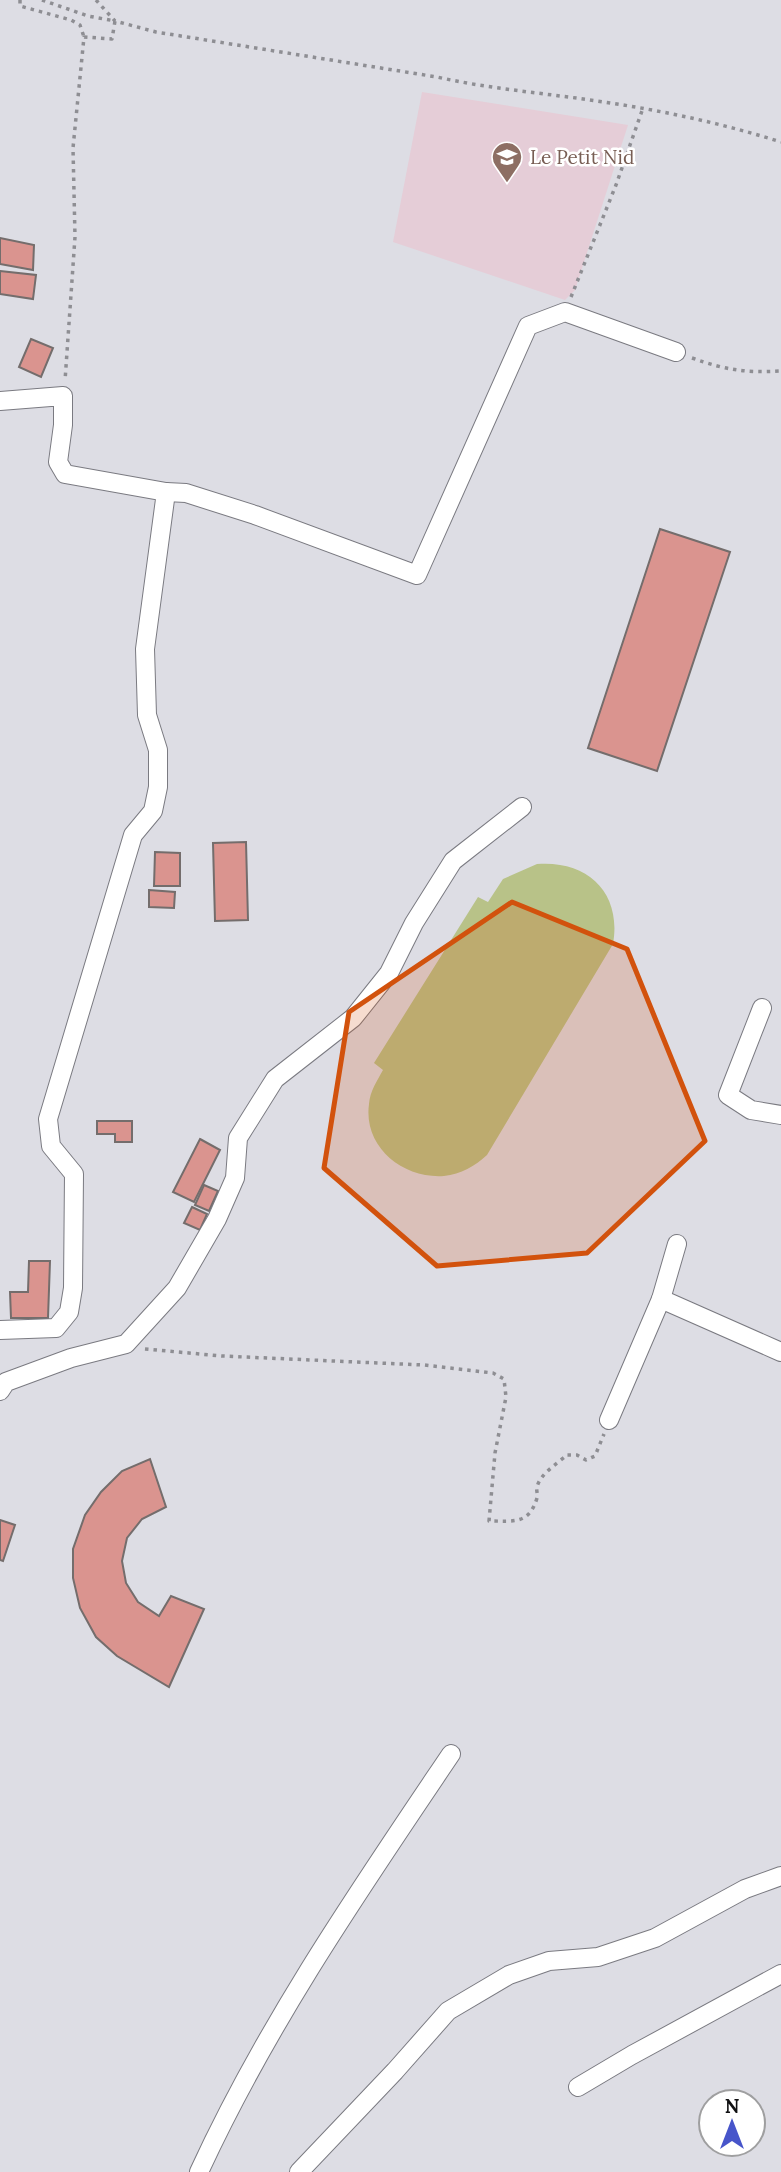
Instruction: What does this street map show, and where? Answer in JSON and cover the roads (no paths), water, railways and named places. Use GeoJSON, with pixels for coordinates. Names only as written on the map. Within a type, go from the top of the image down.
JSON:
{"type":"FeatureCollection","features":[{"type":"Feature","properties":{"kind":"street"},"geometry":{"type":"LineString","coordinates":[[0,401],[63,396],[63,425],[58,462],[65,474],[166,492],[186,493],[255,515],[417,575],[528,326],[565,312],[676,352]]}},
{"type":"Feature","properties":{"kind":"street"},"geometry":{"type":"LineString","coordinates":[[0,1330],[56,1328],[69,1312],[73,1288],[74,1174],[51,1146],[48,1119],[133,835],[153,811],[158,787],[158,750],[147,715],[145,649],[166,492]]}},
{"type":"Feature","properties":{"kind":"street"},"geometry":{"type":"LineString","coordinates":[[0,1391],[6,1381],[71,1358],[126,1344],[177,1288],[217,1219],[235,1178],[239,1138],[275,1079],[353,1017],[389,973],[414,923],[453,861],[522,807]]}},
{"type":"Feature","properties":{"kind":"street"},"geometry":{"type":"LineString","coordinates":[[762,1008],[729,1095],[751,1110],[781,1115]]}},
{"type":"Feature","properties":{"kind":"street"},"geometry":{"type":"LineString","coordinates":[[609,1420],[661,1299],[677,1244]]}},
{"type":"Feature","properties":{"kind":"street"},"geometry":{"type":"LineString","coordinates":[[661,1299],[781,1352]]}},
{"type":"Feature","properties":{"kind":"street"},"geometry":{"type":"LineString","coordinates":[[199,2172],[229,2108],[323,1948],[452,1754]]}},
{"type":"Feature","properties":{"kind":"street"},"geometry":{"type":"LineString","coordinates":[[299,2172],[448,2011],[509,1975],[549,1961],[598,1957],[655,1938],[745,1889],[781,1876]]}},
{"type":"Feature","properties":{"kind":"street"},"geometry":{"type":"LineString","coordinates":[[578,2087],[781,1975]]}},
{"type":"Feature","properties":{"kind":"place","name":"Le Petit Nid"},"geometry":{"type":"Point","coordinates":[507,184]}}]}
